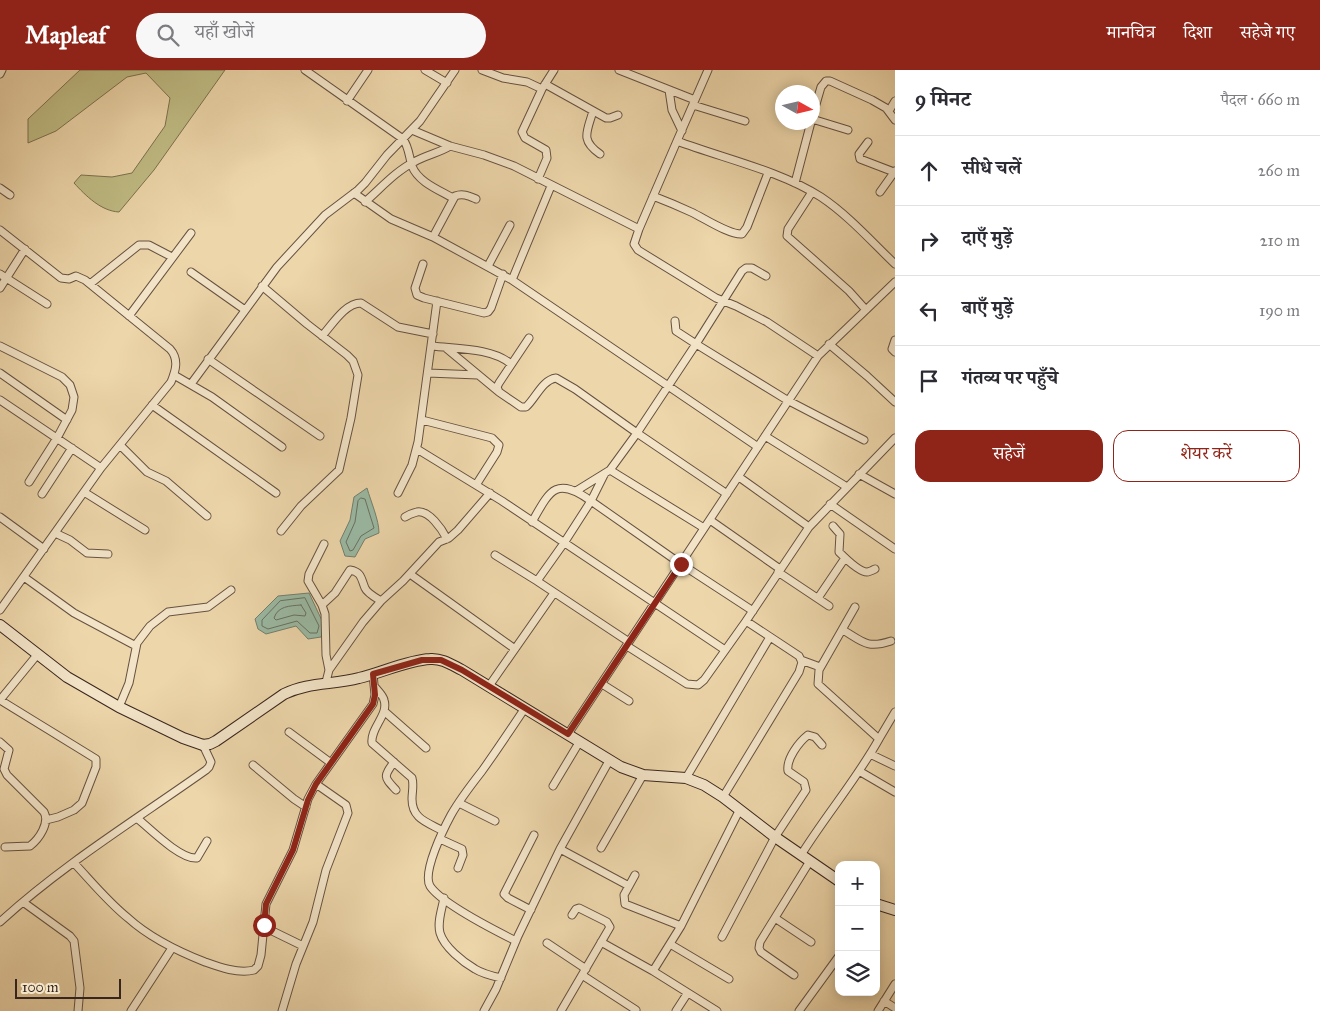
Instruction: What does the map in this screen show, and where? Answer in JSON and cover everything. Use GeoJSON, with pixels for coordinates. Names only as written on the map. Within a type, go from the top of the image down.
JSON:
{"type":"FeatureCollection","features":[{"type":"Feature","properties":{"kind":"street"},"geometry":{"type":"LineString","coordinates":[[0,74],[2,70]]}},
{"type":"Feature","properties":{"kind":"street"},"geometry":{"type":"LineString","coordinates":[[304,70],[403,140],[407,146],[411,164],[416,174],[422,180],[453,198]]}},
{"type":"Feature","properties":{"kind":"street"},"geometry":{"type":"LineString","coordinates":[[348,101],[368,70]]}},
{"type":"Feature","properties":{"kind":"street"},"geometry":{"type":"LineString","coordinates":[[425,70],[446,83]]}},
{"type":"Feature","properties":{"kind":"street"},"geometry":{"type":"LineString","coordinates":[[191,384],[277,267],[324,215],[365,183],[387,155],[412,130],[432,105],[455,70]]}},
{"type":"Feature","properties":{"kind":"street"},"geometry":{"type":"LineString","coordinates":[[482,70],[503,78],[544,86],[606,118],[618,114]]}},
{"type":"Feature","properties":{"kind":"street"},"geometry":{"type":"LineString","coordinates":[[538,179],[547,158],[546,150],[525,138],[522,132],[544,86],[554,70]]}},
{"type":"Feature","properties":{"kind":"street"},"geometry":{"type":"LineString","coordinates":[[619,70],[744,121]]}},
{"type":"Feature","properties":{"kind":"street"},"geometry":{"type":"LineString","coordinates":[[708,70],[634,244],[638,250],[722,301],[767,322],[818,356]]}},
{"type":"Feature","properties":{"kind":"street"},"geometry":{"type":"LineString","coordinates":[[820,91],[826,81],[830,81],[864,95],[889,111],[895,120]]}},
{"type":"Feature","properties":{"kind":"street"},"geometry":{"type":"LineString","coordinates":[[669,90],[672,110],[682,131]]}},
{"type":"Feature","properties":{"kind":"street"},"geometry":{"type":"LineString","coordinates":[[889,111],[895,101]]}},
{"type":"Feature","properties":{"kind":"street"},"geometry":{"type":"LineString","coordinates":[[593,111],[586,137],[588,144],[600,154]]}},
{"type":"Feature","properties":{"kind":"street"},"geometry":{"type":"LineString","coordinates":[[820,122],[848,130]]}},
{"type":"Feature","properties":{"kind":"street"},"geometry":{"type":"LineString","coordinates":[[412,130],[450,146],[500,161],[639,229]]}},
{"type":"Feature","properties":{"kind":"street"},"geometry":{"type":"LineString","coordinates":[[791,181],[809,130]]}},
{"type":"Feature","properties":{"kind":"street"},"geometry":{"type":"LineString","coordinates":[[677,141],[791,181],[812,192],[836,208],[895,264]]}},
{"type":"Feature","properties":{"kind":"street"},"geometry":{"type":"LineString","coordinates":[[868,142],[859,154],[860,159],[894,172],[880,192]]}},
{"type":"Feature","properties":{"kind":"street"},"geometry":{"type":"LineString","coordinates":[[365,202],[411,164],[450,146]]}},
{"type":"Feature","properties":{"kind":"street"},"geometry":{"type":"LineString","coordinates":[[653,196],[727,230],[742,234],[768,173]]}},
{"type":"Feature","properties":{"kind":"street"},"geometry":{"type":"LineString","coordinates":[[512,280],[551,186]]}},
{"type":"Feature","properties":{"kind":"street"},"geometry":{"type":"LineString","coordinates":[[0,188],[10,194]]}},
{"type":"Feature","properties":{"kind":"street"},"geometry":{"type":"LineString","coordinates":[[812,192],[788,229],[787,236],[849,291],[866,310]]}},
{"type":"Feature","properties":{"kind":"street"},"geometry":{"type":"LineString","coordinates":[[354,193],[391,219],[433,237],[512,280],[758,447]]}},
{"type":"Feature","properties":{"kind":"street"},"geometry":{"type":"LineString","coordinates":[[433,237],[453,198],[460,194],[476,199]]}},
{"type":"Feature","properties":{"kind":"street"},"geometry":{"type":"LineString","coordinates":[[488,266],[510,225]]}},
{"type":"Feature","properties":{"kind":"street"},"geometry":{"type":"LineString","coordinates":[[0,230],[62,278],[81,277],[174,354],[176,359],[171,382],[101,468],[0,610]]}},
{"type":"Feature","properties":{"kind":"street"},"geometry":{"type":"LineString","coordinates":[[129,316],[191,233]]}},
{"type":"Feature","properties":{"kind":"street"},"geometry":{"type":"LineString","coordinates":[[90,284],[139,245],[148,245],[172,258]]}},
{"type":"Feature","properties":{"kind":"street"},"geometry":{"type":"LineString","coordinates":[[0,288],[3,276],[25,249]]}},
{"type":"Feature","properties":{"kind":"street"},"geometry":{"type":"LineString","coordinates":[[423,264],[415,288],[420,297],[484,312],[488,312],[491,308],[502,274]]}},
{"type":"Feature","properties":{"kind":"street"},"geometry":{"type":"LineString","coordinates":[[536,581],[564,544],[607,472],[637,433],[722,301],[746,268],[752,268],[766,276]]}},
{"type":"Feature","properties":{"kind":"street"},"geometry":{"type":"LineString","coordinates":[[192,272],[245,310]]}},
{"type":"Feature","properties":{"kind":"street"},"geometry":{"type":"LineString","coordinates":[[3,276],[47,304]]}},
{"type":"Feature","properties":{"kind":"street"},"geometry":{"type":"LineString","coordinates":[[568,734],[739,477],[787,400],[818,356],[895,282]]}},
{"type":"Feature","properties":{"kind":"street"},"geometry":{"type":"LineString","coordinates":[[262,286],[348,355],[356,368],[357,382],[339,470],[300,506],[281,531]]}},
{"type":"Feature","properties":{"kind":"street"},"geometry":{"type":"LineString","coordinates":[[398,493],[408,474],[417,449],[437,301]]}},
{"type":"Feature","properties":{"kind":"street"},"geometry":{"type":"LineString","coordinates":[[322,336],[348,308],[361,302],[398,327],[433,334]]}},
{"type":"Feature","properties":{"kind":"street"},"geometry":{"type":"LineString","coordinates":[[675,321],[676,332],[787,400],[864,440]]}},
{"type":"Feature","properties":{"kind":"street"},"geometry":{"type":"LineString","coordinates":[[499,392],[498,383],[529,338]]}},
{"type":"Feature","properties":{"kind":"street"},"geometry":{"type":"LineString","coordinates":[[895,340],[892,349],[895,352]]}},
{"type":"Feature","properties":{"kind":"street"},"geometry":{"type":"LineString","coordinates":[[829,344],[895,402]]}},
{"type":"Feature","properties":{"kind":"street"},"geometry":{"type":"LineString","coordinates":[[0,346],[62,377],[70,385],[74,397],[72,410],[29,482]]}},
{"type":"Feature","properties":{"kind":"street"},"geometry":{"type":"LineString","coordinates":[[432,346],[497,355],[511,364]]}},
{"type":"Feature","properties":{"kind":"street"},"geometry":{"type":"LineString","coordinates":[[446,348],[499,392],[521,407],[526,407],[549,379],[556,378],[575,389],[727,494]]}},
{"type":"Feature","properties":{"kind":"street"},"geometry":{"type":"LineString","coordinates":[[208,359],[320,436]]}},
{"type":"Feature","properties":{"kind":"street"},"geometry":{"type":"LineString","coordinates":[[0,373],[66,420]]}},
{"type":"Feature","properties":{"kind":"street"},"geometry":{"type":"LineString","coordinates":[[428,373],[478,375]]}},
{"type":"Feature","properties":{"kind":"street"},"geometry":{"type":"LineString","coordinates":[[174,375],[191,384],[282,447]]}},
{"type":"Feature","properties":{"kind":"street"},"geometry":{"type":"LineString","coordinates":[[0,400],[101,468]]}},
{"type":"Feature","properties":{"kind":"street"},"geometry":{"type":"LineString","coordinates":[[152,405],[276,493]]}},
{"type":"Feature","properties":{"kind":"street"},"geometry":{"type":"LineString","coordinates":[[422,420],[492,438],[497,442],[499,445],[497,452],[476,484]]}},
{"type":"Feature","properties":{"kind":"street"},"geometry":{"type":"LineString","coordinates":[[765,436],[847,487]]}},
{"type":"Feature","properties":{"kind":"street"},"geometry":{"type":"LineString","coordinates":[[495,555],[687,684],[698,685],[704,680],[746,621],[809,527],[895,438]]}},
{"type":"Feature","properties":{"kind":"street"},"geometry":{"type":"LineString","coordinates":[[120,445],[144,469],[166,481],[208,516]]}},
{"type":"Feature","properties":{"kind":"street"},"geometry":{"type":"LineString","coordinates":[[42,494],[72,448]]}},
{"type":"Feature","properties":{"kind":"street"},"geometry":{"type":"LineString","coordinates":[[417,449],[490,493],[725,650]]}},
{"type":"Feature","properties":{"kind":"street"},"geometry":{"type":"LineString","coordinates":[[576,491],[607,472]]}},
{"type":"Feature","properties":{"kind":"street"},"geometry":{"type":"LineString","coordinates":[[607,472],[704,528]]}},
{"type":"Feature","properties":{"kind":"street"},"geometry":{"type":"LineString","coordinates":[[859,474],[895,494]]}},
{"type":"Feature","properties":{"kind":"street"},"geometry":{"type":"LineString","coordinates":[[739,477],[809,527]]}},
{"type":"Feature","properties":{"kind":"street"},"geometry":{"type":"LineString","coordinates":[[532,522],[552,491],[563,488],[576,491],[681,564],[753,611]]}},
{"type":"Feature","properties":{"kind":"street"},"geometry":{"type":"LineString","coordinates":[[84,492],[145,530]]}},
{"type":"Feature","properties":{"kind":"street"},"geometry":{"type":"LineString","coordinates":[[326,682],[329,670],[363,622],[381,601],[410,574],[439,542],[447,539],[458,530],[490,493]]}},
{"type":"Feature","properties":{"kind":"street"},"geometry":{"type":"LineString","coordinates":[[830,504],[895,549]]}},
{"type":"Feature","properties":{"kind":"street"},"geometry":{"type":"LineString","coordinates":[[405,517],[415,512],[424,513],[440,527],[447,539]]}},
{"type":"Feature","properties":{"kind":"street"},"geometry":{"type":"LineString","coordinates":[[0,517],[44,549]]}},
{"type":"Feature","properties":{"kind":"street"},"geometry":{"type":"LineString","coordinates":[[710,520],[829,606]]}},
{"type":"Feature","properties":{"kind":"street"},"geometry":{"type":"LineString","coordinates":[[833,526],[840,534],[839,552],[864,572],[875,569]]}},
{"type":"Feature","properties":{"kind":"street"},"geometry":{"type":"LineString","coordinates":[[55,533],[70,540],[87,553],[108,554]]}},
{"type":"Feature","properties":{"kind":"street"},"geometry":{"type":"LineString","coordinates":[[324,544],[309,574],[308,581],[322,605],[326,628],[326,655],[329,670]]}},
{"type":"Feature","properties":{"kind":"street"},"geometry":{"type":"LineString","coordinates":[[818,598],[845,558]]}},
{"type":"Feature","properties":{"kind":"street"},"geometry":{"type":"LineString","coordinates":[[322,605],[335,593],[350,570],[356,571],[361,576],[366,590],[381,601]]}},
{"type":"Feature","properties":{"kind":"street"},"geometry":{"type":"LineString","coordinates":[[410,574],[515,649]]}},
{"type":"Feature","properties":{"kind":"street"},"geometry":{"type":"LineString","coordinates":[[24,577],[74,613],[136,646]]}},
{"type":"Feature","properties":{"kind":"street"},"geometry":{"type":"LineString","coordinates":[[120,707],[127,688],[136,646],[142,635],[161,616],[175,610],[208,607],[231,590]]}},
{"type":"Feature","properties":{"kind":"street"},"geometry":{"type":"LineString","coordinates":[[489,686],[554,593]]}},
{"type":"Feature","properties":{"kind":"street"},"geometry":{"type":"LineString","coordinates":[[855,607],[820,667],[817,679],[821,688],[878,739]]}},
{"type":"Feature","properties":{"kind":"street"},"geometry":{"type":"LineString","coordinates":[[746,621],[799,656],[801,660],[820,667]]}},
{"type":"Feature","properties":{"kind":"street"},"geometry":{"type":"LineString","coordinates":[[0,625],[67,677],[120,707],[183,738],[203,745],[216,741],[284,694],[295,689],[326,682],[347,681],[422,660],[436,659],[451,664],[580,741],[609,761],[634,773],[686,778],[704,785],[835,878]]}},
{"type":"Feature","properties":{"kind":"street"},"geometry":{"type":"LineString","coordinates":[[843,630],[870,645],[878,645],[890,641]]}},
{"type":"Feature","properties":{"kind":"street"},"geometry":{"type":"LineString","coordinates":[[686,778],[770,637]]}},
{"type":"Feature","properties":{"kind":"street"},"geometry":{"type":"LineString","coordinates":[[37,655],[0,700],[96,759],[96,767],[82,802],[74,810],[46,820]]}},
{"type":"Feature","properties":{"kind":"street"},"geometry":{"type":"LineString","coordinates":[[723,797],[799,672],[801,660]]}},
{"type":"Feature","properties":{"kind":"street"},"geometry":{"type":"LineString","coordinates":[[74,863],[127,918],[156,939],[214,966],[232,970],[254,970],[258,966],[261,955],[266,904],[293,850],[306,807],[316,784],[373,704],[375,687],[373,674]]}},
{"type":"Feature","properties":{"kind":"street"},"geometry":{"type":"LineString","coordinates":[[602,684],[629,701]]}},
{"type":"Feature","properties":{"kind":"street"},"geometry":{"type":"LineString","coordinates":[[375,687],[384,698],[385,706],[372,733],[372,742],[412,778],[413,809],[416,816],[444,830]]}},
{"type":"Feature","properties":{"kind":"street"},"geometry":{"type":"LineString","coordinates":[[516,942],[486,926],[435,892],[429,884],[428,878],[440,839],[459,803],[525,708]]}},
{"type":"Feature","properties":{"kind":"street"},"geometry":{"type":"LineString","coordinates":[[384,711],[426,748]]}},
{"type":"Feature","properties":{"kind":"street"},"geometry":{"type":"LineString","coordinates":[[800,855],[846,791],[895,712]]}},
{"type":"Feature","properties":{"kind":"street"},"geometry":{"type":"LineString","coordinates":[[289,732],[331,763]]}},
{"type":"Feature","properties":{"kind":"street"},"geometry":{"type":"LineString","coordinates":[[722,937],[775,837],[806,790],[804,782],[788,771],[789,760],[802,740],[808,735],[814,737],[822,745]]}},
{"type":"Feature","properties":{"kind":"street"},"geometry":{"type":"LineString","coordinates":[[553,786],[580,741]]}},
{"type":"Feature","properties":{"kind":"street"},"geometry":{"type":"LineString","coordinates":[[0,742],[9,750],[5,772],[44,812],[46,820],[42,830],[30,846],[6,847]]}},
{"type":"Feature","properties":{"kind":"street"},"geometry":{"type":"LineString","coordinates":[[0,922],[74,863],[209,767],[210,758],[203,745]]}},
{"type":"Feature","properties":{"kind":"street"},"geometry":{"type":"LineString","coordinates":[[870,754],[895,766]]}},
{"type":"Feature","properties":{"kind":"street"},"geometry":{"type":"LineString","coordinates":[[484,1011],[560,849],[609,761]]}},
{"type":"Feature","properties":{"kind":"street"},"geometry":{"type":"LineString","coordinates":[[394,762],[385,776],[396,790]]}},
{"type":"Feature","properties":{"kind":"street"},"geometry":{"type":"LineString","coordinates":[[254,765],[306,807]]}},
{"type":"Feature","properties":{"kind":"street"},"geometry":{"type":"LineString","coordinates":[[859,771],[895,792]]}},
{"type":"Feature","properties":{"kind":"street"},"geometry":{"type":"LineString","coordinates":[[602,848],[643,775]]}},
{"type":"Feature","properties":{"kind":"street"},"geometry":{"type":"LineString","coordinates":[[282,1011],[296,964],[313,922],[326,870],[348,814],[346,805],[316,784]]}},
{"type":"Feature","properties":{"kind":"street"},"geometry":{"type":"LineString","coordinates":[[459,803],[495,821]]}},
{"type":"Feature","properties":{"kind":"street"},"geometry":{"type":"LineString","coordinates":[[653,971],[681,926],[739,810]]}},
{"type":"Feature","properties":{"kind":"street"},"geometry":{"type":"LineString","coordinates":[[138,819],[161,838],[191,858],[197,858],[207,842]]}},
{"type":"Feature","properties":{"kind":"street"},"geometry":{"type":"LineString","coordinates":[[531,910],[504,894],[534,835]]}},
{"type":"Feature","properties":{"kind":"street"},"geometry":{"type":"LineString","coordinates":[[440,839],[462,848],[463,855],[458,868]]}},
{"type":"Feature","properties":{"kind":"street"},"geometry":{"type":"LineString","coordinates":[[560,849],[629,886]]}},
{"type":"Feature","properties":{"kind":"street"},"geometry":{"type":"LineString","coordinates":[[794,975],[759,948],[760,942],[810,862]]}},
{"type":"Feature","properties":{"kind":"street"},"geometry":{"type":"LineString","coordinates":[[634,875],[624,895],[624,904],[681,926]]}},
{"type":"Feature","properties":{"kind":"street"},"geometry":{"type":"LineString","coordinates":[[444,898],[439,924],[443,940],[464,961],[476,969],[501,978]]}},
{"type":"Feature","properties":{"kind":"street"},"geometry":{"type":"LineString","coordinates":[[23,902],[70,936],[74,941],[80,988],[78,1011]]}},
{"type":"Feature","properties":{"kind":"street"},"geometry":{"type":"LineString","coordinates":[[880,905],[895,910]]}},
{"type":"Feature","properties":{"kind":"street"},"geometry":{"type":"LineString","coordinates":[[561,1011],[610,928],[607,922],[579,908],[572,915]]}},
{"type":"Feature","properties":{"kind":"street"},"geometry":{"type":"LineString","coordinates":[[775,918],[811,942]]}},
{"type":"Feature","properties":{"kind":"street"},"geometry":{"type":"LineString","coordinates":[[264,927],[303,946]]}},
{"type":"Feature","properties":{"kind":"street"},"geometry":{"type":"LineString","coordinates":[[601,942],[653,971],[717,1011]]}},
{"type":"Feature","properties":{"kind":"street"},"geometry":{"type":"LineString","coordinates":[[546,943],[636,1010]]}},
{"type":"Feature","properties":{"kind":"street"},"geometry":{"type":"LineString","coordinates":[[670,944],[729,979]]}},
{"type":"Feature","properties":{"kind":"street"},"geometry":{"type":"LineString","coordinates":[[131,1011],[172,948]]}},
{"type":"Feature","properties":{"kind":"street"},"geometry":{"type":"LineString","coordinates":[[799,1011],[835,962]]}},
{"type":"Feature","properties":{"kind":"street"},"geometry":{"type":"LineString","coordinates":[[878,1011],[895,984]]}},
{"type":"Feature","properties":{"kind":"street"},"geometry":{"type":"LineString","coordinates":[[676,1011],[687,994]]}},
{"type":"Feature","properties":{"kind":"street"},"geometry":{"type":"LineString","coordinates":[[884,1001],[895,1008]]}},
{"type":"Feature","properties":{"kind":"shaded area"},"geometry":{"type":"Polygon","coordinates":[[[80,70],[225,70],[154,170],[119,212],[100,206],[74,183],[81,175],[112,177],[132,173],[165,126],[170,98],[146,73],[127,77],[56,131],[28,143],[28,119],[80,70]]]}},
{"type":"Feature","properties":{"kind":"water"},"geometry":{"type":"Polygon","coordinates":[[[367,488],[379,533],[365,539],[355,557],[345,556],[340,541],[350,520],[354,497],[367,488]]]}},
{"type":"Feature","properties":{"kind":"water"},"geometry":{"type":"Polygon","coordinates":[[[309,593],[325,627],[321,637],[308,639],[296,626],[266,634],[258,629],[255,619],[278,596],[309,593]]]}},
{"type":"Feature","properties":{"kind":"route"},"geometry":{"type":"LineString","coordinates":[[264,925],[266,904],[293,850],[308,800],[316,784],[373,704],[375,695],[373,674],[422,660],[441,660],[462,670],[568,734],[681,564]]}}]}
